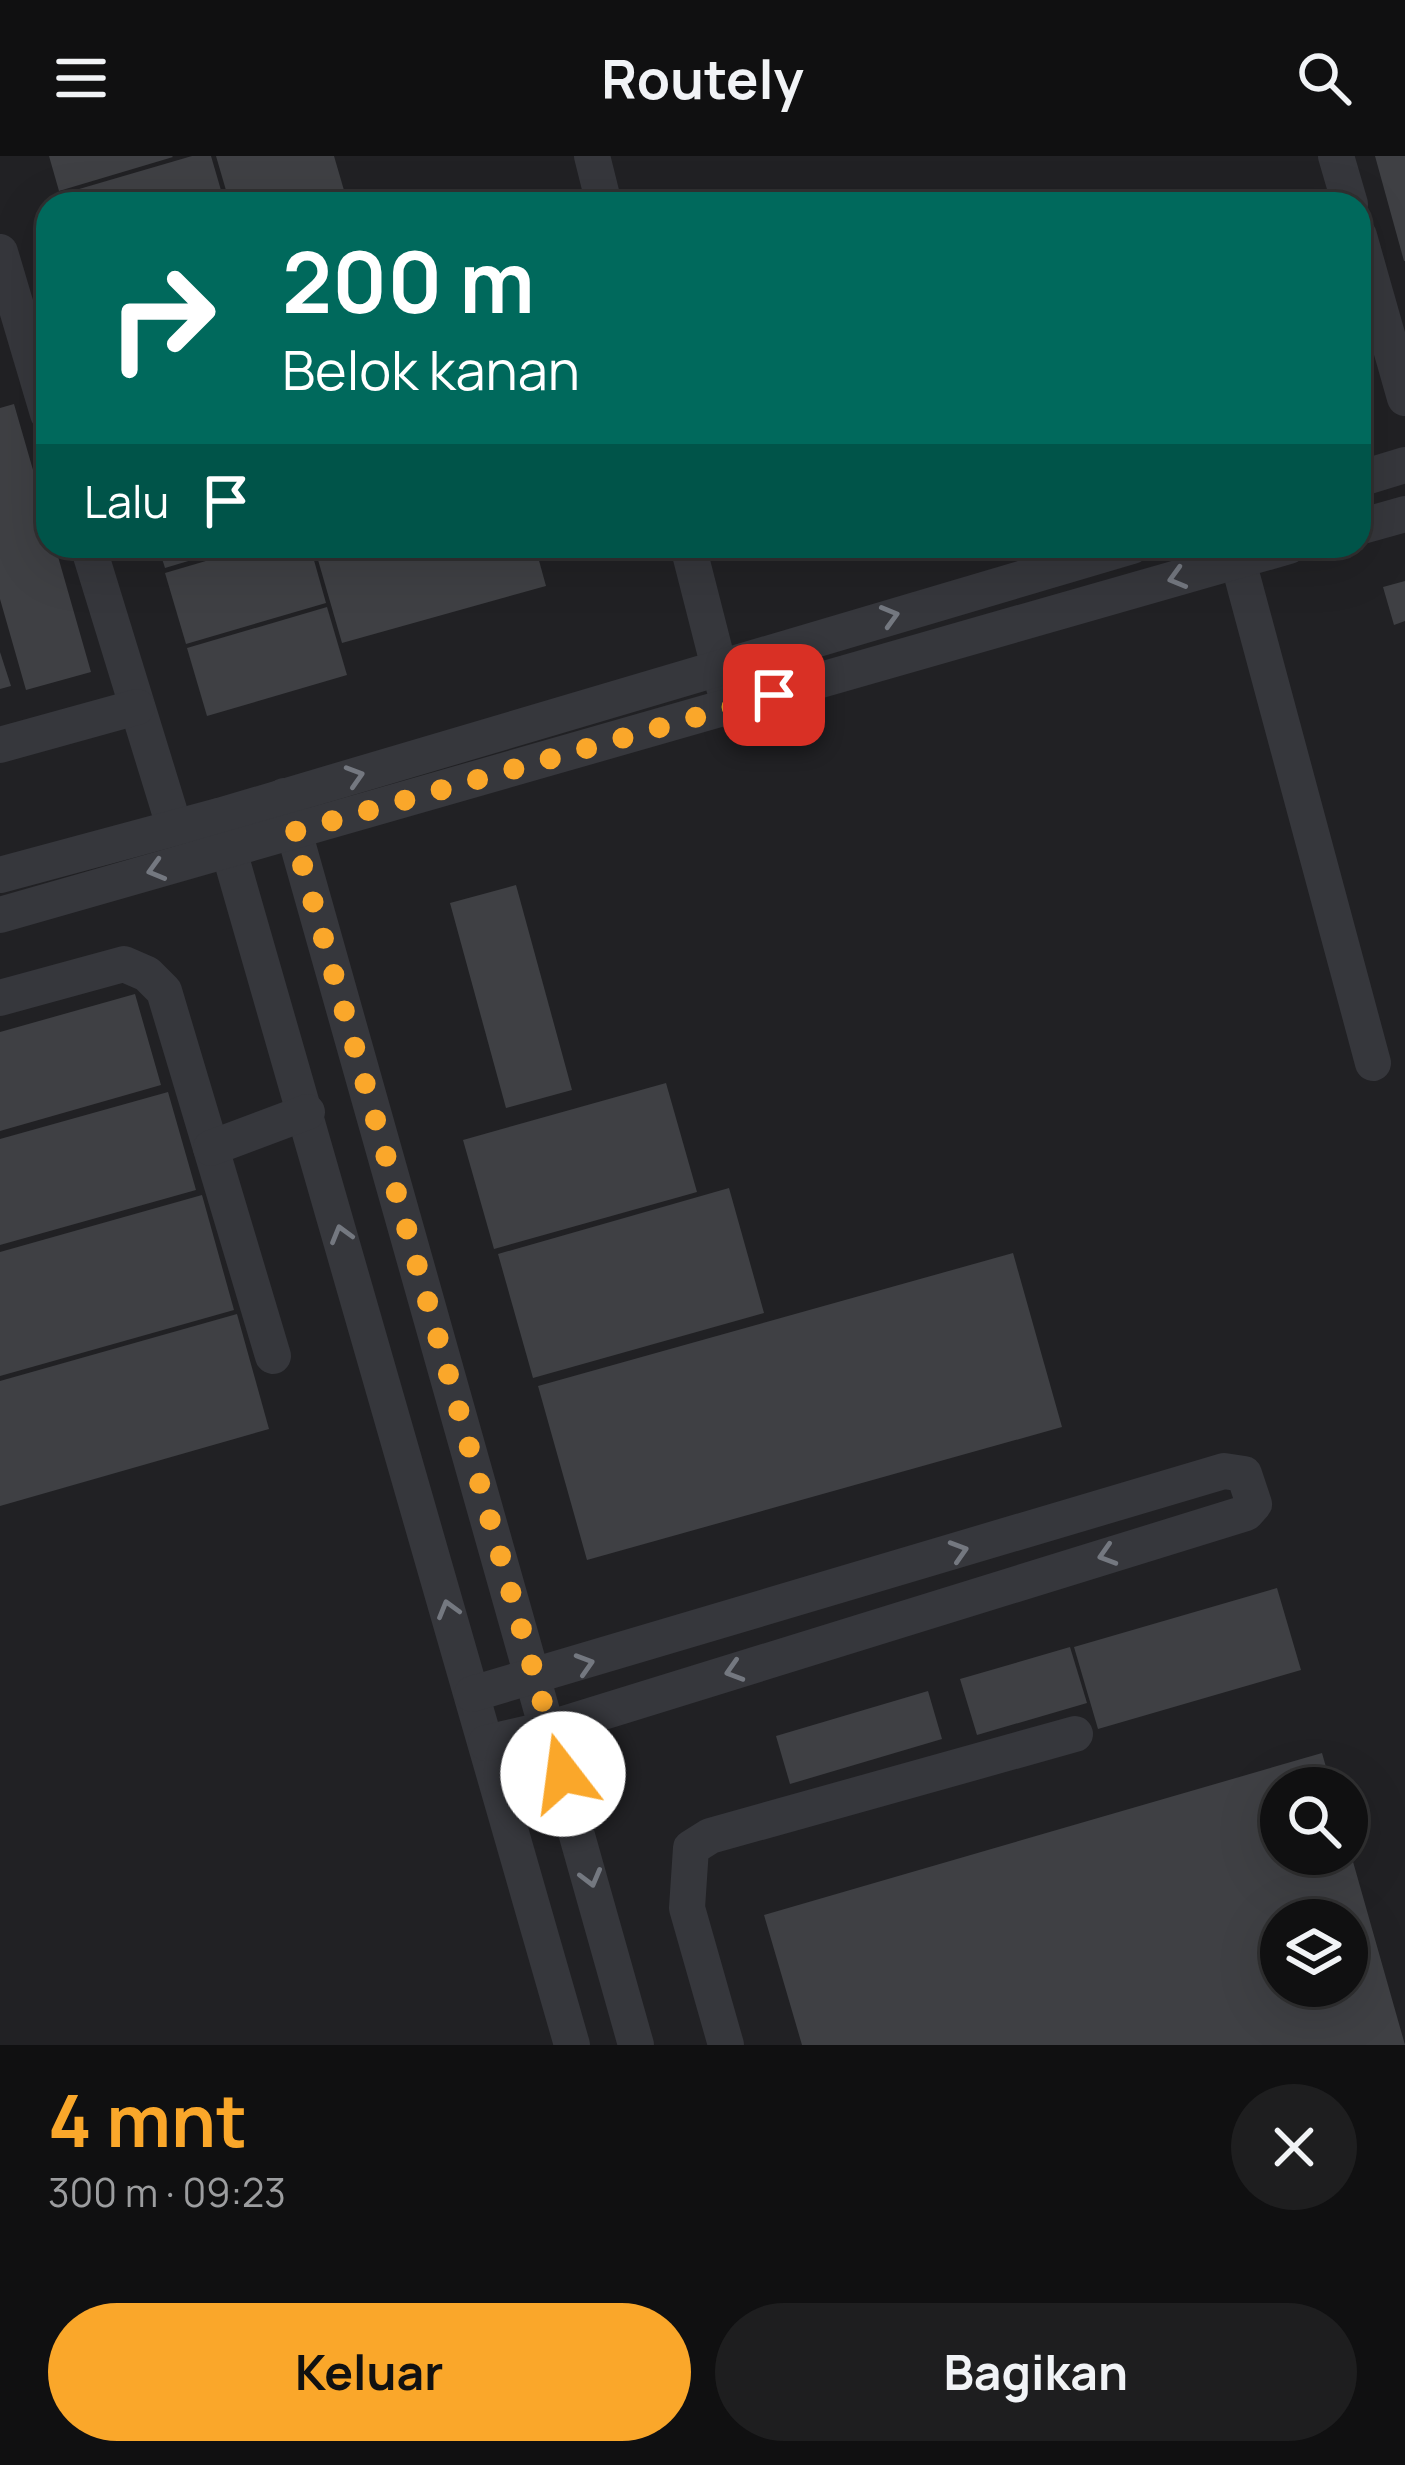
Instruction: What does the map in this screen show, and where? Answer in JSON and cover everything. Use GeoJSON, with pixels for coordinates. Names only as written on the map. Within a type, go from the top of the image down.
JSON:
{"type":"FeatureCollection","features":[{"type":"Feature","properties":{"kind":"lane"},"geometry":{"type":"LineString","coordinates":[[592,156],[601,192]]}},
{"type":"Feature","properties":{"kind":"lane"},"geometry":{"type":"LineString","coordinates":[[1336,156],[1346,192]]}},
{"type":"Feature","properties":{"kind":"lane"},"geometry":{"type":"LineString","coordinates":[[0,253],[8,309],[36,382]]}},
{"type":"Feature","properties":{"kind":"lane"},"geometry":{"type":"LineString","coordinates":[[1371,276],[1403,384]]}},
{"type":"Feature","properties":{"kind":"lane"},"geometry":{"type":"LineString","coordinates":[[1371,475],[1405,465]]}},
{"type":"Feature","properties":{"kind":"lane"},"geometry":{"type":"LineString","coordinates":[[1371,524],[1405,514]]}},
{"type":"Feature","properties":{"kind":"lane"},"geometry":{"type":"LineString","coordinates":[[92,558],[174,826]]}},
{"type":"Feature","properties":{"kind":"lane"},"geometry":{"type":"LineString","coordinates":[[691,558],[731,707]]}},
{"type":"Feature","properties":{"kind":"lane"},"geometry":{"type":"LineString","coordinates":[[0,915],[225,832],[284,796],[1090,558]]}},
{"type":"Feature","properties":{"kind":"lane"},"geometry":{"type":"LineString","coordinates":[[0,875],[174,826],[293,832],[731,707],[1220,558]]}},
{"type":"Feature","properties":{"kind":"lane"},"geometry":{"type":"LineString","coordinates":[[1237,558],[1373,1063]]}},
{"type":"Feature","properties":{"kind":"lane"},"geometry":{"type":"LineString","coordinates":[[0,745],[137,706]]}},
{"type":"Feature","properties":{"kind":"lane"},"geometry":{"type":"LineString","coordinates":[[284,796],[637,2045]]}},
{"type":"Feature","properties":{"kind":"lane"},"geometry":{"type":"LineString","coordinates":[[225,832],[572,2045]]}},
{"type":"Feature","properties":{"kind":"lane"},"geometry":{"type":"LineString","coordinates":[[0,998],[124,964],[147,974],[164,991],[273,1356]]}},
{"type":"Feature","properties":{"kind":"lane"},"geometry":{"type":"LineString","coordinates":[[211,1148],[307,1112]]}},
{"type":"Feature","properties":{"kind":"lane"},"geometry":{"type":"LineString","coordinates":[[472,1694],[537,1679],[1223,1471],[1244,1474],[1250,1487],[1254,1504],[1246,1513],[486,1744]]}},
{"type":"Feature","properties":{"kind":"lane"},"geometry":{"type":"LineString","coordinates":[[726,2045],[687,1908],[691,1848],[710,1837],[1075,1734]]}},
{"type":"Feature","properties":{"kind":"shaded area"},"geometry":{"type":"Polygon","coordinates":[[[0,156],[1405,156],[1405,2045],[0,2045],[0,156]]]}},
{"type":"Feature","properties":{"kind":"building"},"geometry":{"type":"Polygon","coordinates":[[[49,156],[172,156],[173,157],[59,191],[49,156]]]}},
{"type":"Feature","properties":{"kind":"building"},"geometry":{"type":"Polygon","coordinates":[[[192,156],[211,156],[222,192],[69,192],[192,156]]]}},
{"type":"Feature","properties":{"kind":"building"},"geometry":{"type":"Polygon","coordinates":[[[216,156],[334,156],[344,192],[226,192],[216,156]]]}},
{"type":"Feature","properties":{"kind":"building"},"geometry":{"type":"Polygon","coordinates":[[[1375,156],[1405,156],[1405,261],[1404,261],[1375,156]]]}},
{"type":"Feature","properties":{"kind":"building"},"geometry":{"type":"Polygon","coordinates":[[[14,404],[36,480],[36,558],[58,558],[91,672],[26,690],[0,599],[0,408],[14,404]]]}},
{"type":"Feature","properties":{"kind":"building"},"geometry":{"type":"Polygon","coordinates":[[[162,558],[198,558],[165,568],[162,558]]]}},
{"type":"Feature","properties":{"kind":"building"},"geometry":{"type":"Polygon","coordinates":[[[216,558],[313,558],[326,603],[186,644],[165,573],[216,558]]]}},
{"type":"Feature","properties":{"kind":"building"},"geometry":{"type":"Polygon","coordinates":[[[317,558],[538,558],[546,586],[342,643],[317,558]]]}},
{"type":"Feature","properties":{"kind":"building"},"geometry":{"type":"Polygon","coordinates":[[[1405,581],[1405,621],[1394,625],[1383,587],[1405,581]]]}},
{"type":"Feature","properties":{"kind":"building"},"geometry":{"type":"Polygon","coordinates":[[[327,607],[347,675],[207,716],[187,648],[327,607]]]}},
{"type":"Feature","properties":{"kind":"building"},"geometry":{"type":"Polygon","coordinates":[[[0,652],[11,686],[0,689],[0,652]]]}},
{"type":"Feature","properties":{"kind":"building"},"geometry":{"type":"Polygon","coordinates":[[[516,885],[572,1090],[506,1108],[450,903],[516,885]]]}},
{"type":"Feature","properties":{"kind":"building"},"geometry":{"type":"Polygon","coordinates":[[[135,994],[161,1085],[0,1131],[0,1032],[135,994]]]}},
{"type":"Feature","properties":{"kind":"building"},"geometry":{"type":"Polygon","coordinates":[[[666,1083],[697,1192],[494,1249],[463,1140],[666,1083]]]}},
{"type":"Feature","properties":{"kind":"building"},"geometry":{"type":"Polygon","coordinates":[[[168,1092],[196,1190],[0,1245],[0,1139],[168,1092]]]}},
{"type":"Feature","properties":{"kind":"building"},"geometry":{"type":"Polygon","coordinates":[[[729,1188],[764,1313],[533,1378],[498,1254],[729,1188]]]}},
{"type":"Feature","properties":{"kind":"building"},"geometry":{"type":"Polygon","coordinates":[[[202,1195],[234,1310],[0,1376],[0,1252],[202,1195]]]}},
{"type":"Feature","properties":{"kind":"building"},"geometry":{"type":"Polygon","coordinates":[[[1013,1253],[1062,1427],[587,1560],[538,1386],[1013,1253]]]}},
{"type":"Feature","properties":{"kind":"building"},"geometry":{"type":"Polygon","coordinates":[[[237,1314],[269,1429],[0,1506],[0,1381],[237,1314]]]}},
{"type":"Feature","properties":{"kind":"building"},"geometry":{"type":"Polygon","coordinates":[[[1277,1588],[1301,1670],[1098,1729],[1074,1647],[1277,1588]]]}},
{"type":"Feature","properties":{"kind":"building"},"geometry":{"type":"Polygon","coordinates":[[[1070,1647],[1087,1703],[977,1735],[960,1679],[1070,1647]]]}},
{"type":"Feature","properties":{"kind":"building"},"geometry":{"type":"Polygon","coordinates":[[[928,1691],[942,1739],[790,1784],[776,1736],[928,1691]]]}},
{"type":"Feature","properties":{"kind":"building"},"geometry":{"type":"Polygon","coordinates":[[[1322,1753],[1326,1767],[1274,1767],[1322,1753]]]}},
{"type":"Feature","properties":{"kind":"building"},"geometry":{"type":"Polygon","coordinates":[[[1260,1771],[1260,1875],[1357,1875],[1364,1899],[1260,1899],[1260,2007],[1368,2007],[1368,1915],[1405,2045],[802,2045],[764,1915],[1260,1771]]]}},
{"type":"Feature","properties":{"kind":"route"},"geometry":{"type":"LineString","coordinates":[[563,1774],[293,832],[774,695]]}}]}
